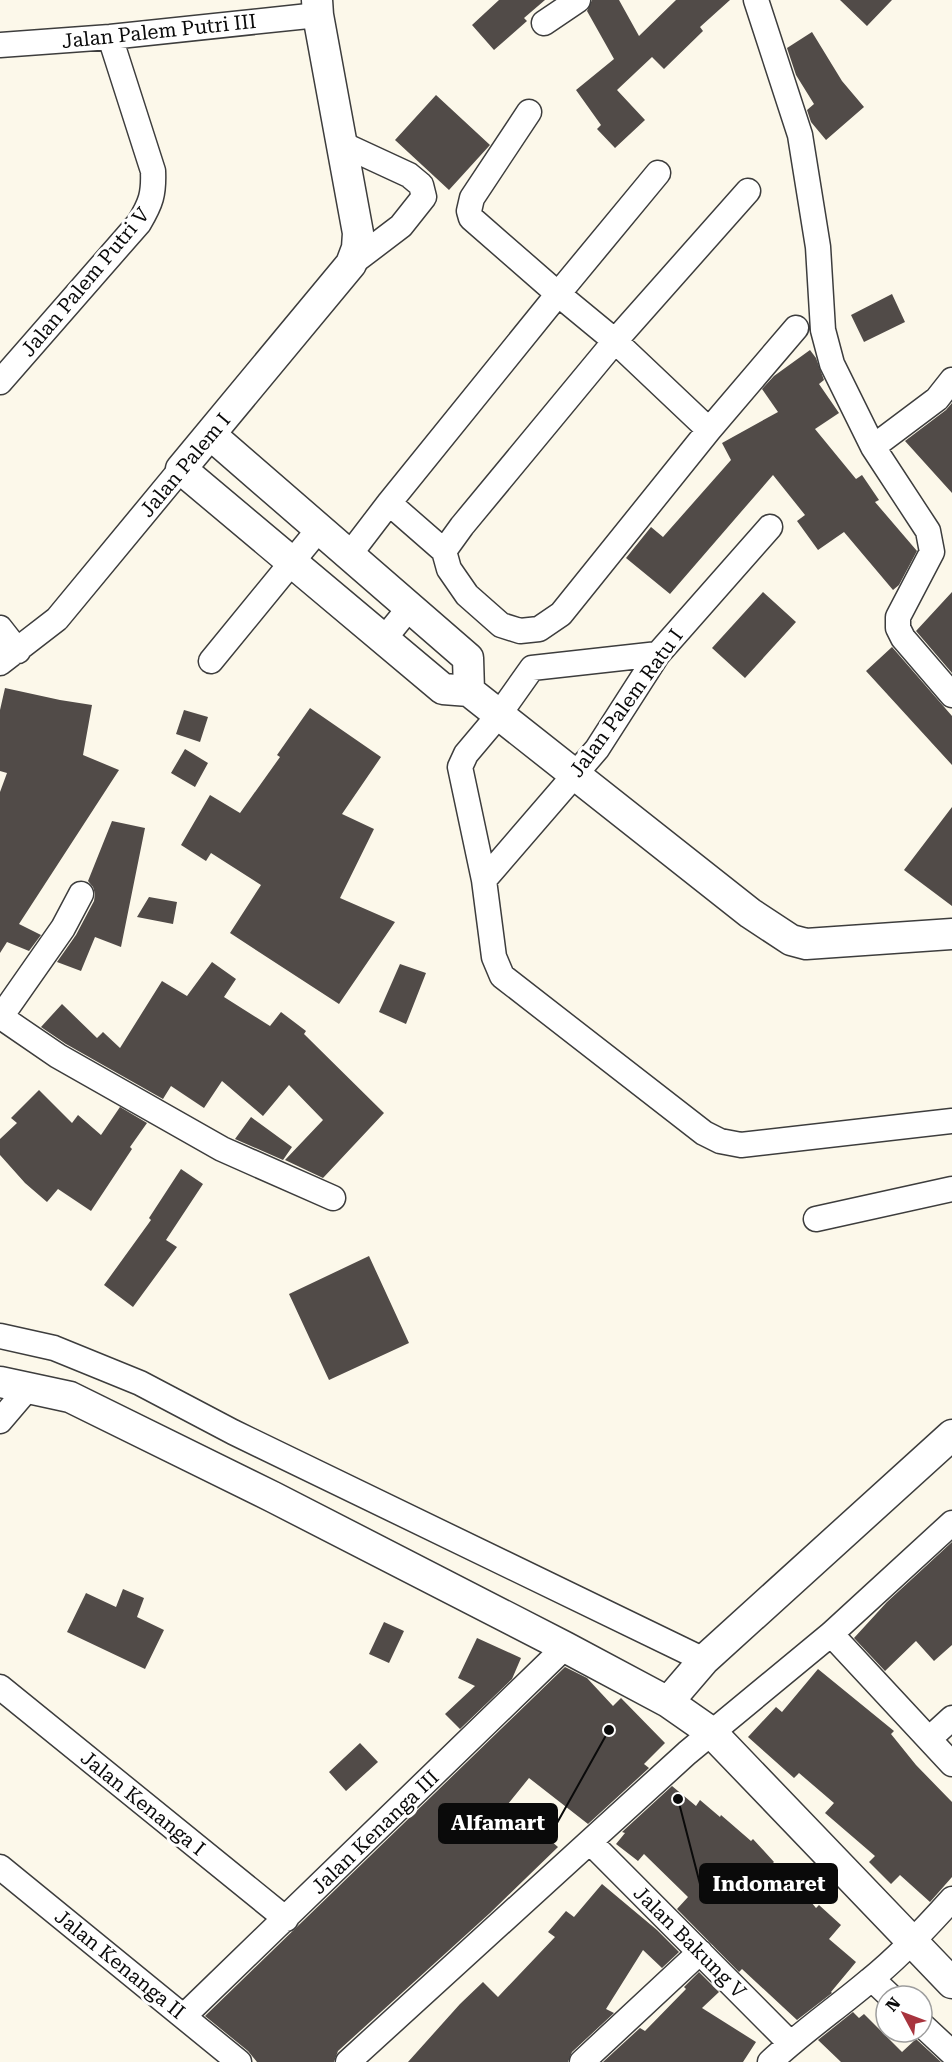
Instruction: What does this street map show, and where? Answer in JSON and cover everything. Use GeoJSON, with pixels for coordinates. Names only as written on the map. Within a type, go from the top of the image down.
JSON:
{"type":"FeatureCollection","features":[{"type":"Feature","properties":{"kind":"street"},"geometry":{"type":"LineString","coordinates":[[544,23],[578,0]]}},
{"type":"Feature","properties":{"kind":"street"},"geometry":{"type":"LineString","coordinates":[[756,0],[800,135],[818,247],[823,330],[832,364],[873,447],[928,531],[932,543],[932,552],[898,617],[898,628],[903,638],[952,695]]}},
{"type":"Feature","properties":{"kind":"street","name":"Jalan Palem Putri III"},"geometry":{"type":"LineString","coordinates":[[0,45],[110,37],[318,8]]}},
{"type":"Feature","properties":{"kind":"street","name":"Jalan Palem I"},"geometry":{"type":"LineString","coordinates":[[318,8],[358,233],[357,248],[351,264]]}},
{"type":"Feature","properties":{"kind":"street","name":"Jalan Palem Putri V"},"geometry":{"type":"LineString","coordinates":[[0,382],[139,223],[150,205],[154,189],[153,171],[110,37]]}},
{"type":"Feature","properties":{"kind":"street"},"geometry":{"type":"LineString","coordinates":[[529,112],[472,198],[469,211],[471,218],[615,341],[709,430]]}},
{"type":"Feature","properties":{"kind":"street","name":"Jalan Palem I"},"geometry":{"type":"LineString","coordinates":[[9,657],[57,619],[351,264],[401,226],[424,197],[421,185],[409,175],[342,144]]}},
{"type":"Feature","properties":{"kind":"street"},"geometry":{"type":"LineString","coordinates":[[350,554],[658,173]]}},
{"type":"Feature","properties":{"kind":"street"},"geometry":{"type":"LineString","coordinates":[[444,551],[462,526],[615,341],[748,191]]}},
{"type":"Feature","properties":{"kind":"street"},"geometry":{"type":"LineString","coordinates":[[389,503],[444,551],[448,569],[467,595],[501,625],[520,631],[539,629],[561,614],[709,430],[796,328]]}},
{"type":"Feature","properties":{"kind":"street"},"geometry":{"type":"LineString","coordinates":[[873,447],[937,399],[952,380]]}},
{"type":"Feature","properties":{"kind":"street"},"geometry":{"type":"LineString","coordinates":[[211,435],[468,658],[469,691]]}},
{"type":"Feature","properties":{"kind":"street"},"geometry":{"type":"LineString","coordinates":[[181,469],[443,689],[469,691],[750,913],[791,940],[806,944],[952,934]]}},
{"type":"Feature","properties":{"kind":"street","name":"Jalan Palem Ratu I"},"geometry":{"type":"LineString","coordinates":[[484,880],[597,749],[658,654],[770,527]]}},
{"type":"Feature","properties":{"kind":"street"},"geometry":{"type":"LineString","coordinates":[[211,661],[319,529]]}},
{"type":"Feature","properties":{"kind":"street"},"geometry":{"type":"LineString","coordinates":[[384,639],[410,607]]}},
{"type":"Feature","properties":{"kind":"street"},"geometry":{"type":"LineString","coordinates":[[0,628],[9,657]]}},
{"type":"Feature","properties":{"kind":"street"},"geometry":{"type":"LineString","coordinates":[[658,654],[532,668],[498,716],[466,754],[460,767],[484,880],[494,957],[502,976],[704,1133],[720,1141],[741,1145],[952,1121]]}},
{"type":"Feature","properties":{"kind":"street"},"geometry":{"type":"LineString","coordinates":[[81,894],[63,928],[1,1017],[58,1056],[222,1149],[333,1198]]}},
{"type":"Feature","properties":{"kind":"street"},"geometry":{"type":"LineString","coordinates":[[816,1219],[952,1189]]}},
{"type":"Feature","properties":{"kind":"street"},"geometry":{"type":"LineString","coordinates":[[0,1336],[54,1348],[140,1383],[233,1431],[704,1660]]}},
{"type":"Feature","properties":{"kind":"street"},"geometry":{"type":"LineString","coordinates":[[0,1421],[14,1385],[70,1396],[273,1497],[566,1647],[668,1702],[711,1732],[952,1983]]}},
{"type":"Feature","properties":{"kind":"street"},"geometry":{"type":"LineString","coordinates":[[668,1702],[704,1660],[952,1435]]}},
{"type":"Feature","properties":{"kind":"street"},"geometry":{"type":"LineString","coordinates":[[348,2062],[711,1732],[831,1634],[952,1523]]}},
{"type":"Feature","properties":{"kind":"street"},"geometry":{"type":"LineString","coordinates":[[831,1634],[952,1764]]}},
{"type":"Feature","properties":{"kind":"street","name":"Jalan Kenanga III"},"geometry":{"type":"LineString","coordinates":[[184,2016],[566,1647]]}},
{"type":"Feature","properties":{"kind":"street","name":"Jalan Kenanga I"},"geometry":{"type":"LineString","coordinates":[[0,1687],[286,1919]]}},
{"type":"Feature","properties":{"kind":"street"},"geometry":{"type":"LineString","coordinates":[[929,1739],[952,1718]]}},
{"type":"Feature","properties":{"kind":"street","name":"Jalan Bakung V"},"geometry":{"type":"LineString","coordinates":[[590,1842],[790,2043]]}},
{"type":"Feature","properties":{"kind":"street","name":"Jalan Kenanga II"},"geometry":{"type":"LineString","coordinates":[[0,1867],[240,2062]]}},
{"type":"Feature","properties":{"kind":"street"},"geometry":{"type":"LineString","coordinates":[[770,2062],[790,2043],[872,1979],[913,1942],[952,1899]]}},
{"type":"Feature","properties":{"kind":"street"},"geometry":{"type":"LineString","coordinates":[[582,2062],[700,1952]]}},
{"type":"Feature","properties":{"kind":"street"},"geometry":{"type":"LineString","coordinates":[[872,1979],[877,1984]]}},
{"type":"Feature","properties":{"kind":"street"},"geometry":{"type":"LineString","coordinates":[[934,2036],[952,2053]]}},
{"type":"Feature","properties":{"kind":"building"},"geometry":{"type":"Polygon","coordinates":[[[499,0],[545,0],[524,18],[527,21],[494,50],[472,25],[499,0]]]}},
{"type":"Feature","properties":{"kind":"building"},"geometry":{"type":"Polygon","coordinates":[[[592,0],[619,0],[639,36],[676,0],[730,0],[700,27],[703,31],[664,69],[652,57],[617,90],[645,120],[615,148],[597,129],[601,125],[576,90],[614,59],[587,11],[592,0]]]}},
{"type":"Feature","properties":{"kind":"building"},"geometry":{"type":"Polygon","coordinates":[[[840,0],[892,0],[867,26],[840,0]]]}},
{"type":"Feature","properties":{"kind":"building"},"geometry":{"type":"Polygon","coordinates":[[[812,32],[842,81],[864,107],[826,140],[811,122],[807,110],[814,104],[796,75],[787,48],[812,32]]]}},
{"type":"Feature","properties":{"kind":"building"},"geometry":{"type":"Polygon","coordinates":[[[436,95],[490,145],[449,190],[395,140],[436,95]]]}},
{"type":"Feature","properties":{"kind":"building"},"geometry":{"type":"Polygon","coordinates":[[[892,294],[905,322],[864,342],[851,315],[892,294]]]}},
{"type":"Feature","properties":{"kind":"building"},"geometry":{"type":"Polygon","coordinates":[[[810,350],[816,358],[824,380],[819,384],[839,413],[815,429],[856,479],[862,475],[879,500],[875,502],[917,551],[899,585],[893,590],[844,532],[818,550],[797,521],[805,515],[773,475],[670,594],[626,558],[651,527],[663,537],[731,460],[722,443],[778,412],[762,389],[774,376],[810,350]]]}},
{"type":"Feature","properties":{"kind":"building"},"geometry":{"type":"Polygon","coordinates":[[[952,403],[952,493],[905,441],[952,403]]]}},
{"type":"Feature","properties":{"kind":"building"},"geometry":{"type":"Polygon","coordinates":[[[763,592],[796,622],[745,678],[712,648],[763,592]]]}},
{"type":"Feature","properties":{"kind":"building"},"geometry":{"type":"Polygon","coordinates":[[[952,592],[952,673],[916,631],[952,592]]]}},
{"type":"Feature","properties":{"kind":"building"},"geometry":{"type":"Polygon","coordinates":[[[892,647],[952,716],[952,765],[866,671],[892,647]]]}},
{"type":"Feature","properties":{"kind":"building"},"geometry":{"type":"Polygon","coordinates":[[[5,688],[92,705],[83,755],[119,770],[19,924],[41,935],[29,951],[7,942],[0,953],[0,792],[7,773],[0,771],[0,710],[5,688]]]}},
{"type":"Feature","properties":{"kind":"building"},"geometry":{"type":"Polygon","coordinates":[[[310,708],[381,757],[342,814],[374,829],[340,898],[395,922],[339,1004],[230,933],[261,885],[211,853],[206,861],[181,845],[210,795],[240,813],[280,757],[277,755],[310,708]]]}},
{"type":"Feature","properties":{"kind":"building"},"geometry":{"type":"Polygon","coordinates":[[[184,710],[208,717],[200,742],[176,734],[184,710]]]}},
{"type":"Feature","properties":{"kind":"building"},"geometry":{"type":"Polygon","coordinates":[[[185,749],[208,763],[195,787],[171,773],[185,749]]]}},
{"type":"Feature","properties":{"kind":"building"},"geometry":{"type":"Polygon","coordinates":[[[952,807],[952,906],[904,870],[952,807]]]}},
{"type":"Feature","properties":{"kind":"building"},"geometry":{"type":"Polygon","coordinates":[[[112,821],[145,828],[121,947],[95,937],[81,971],[57,962],[76,935],[94,901],[93,887],[88,881],[112,821]]]}},
{"type":"Feature","properties":{"kind":"building"},"geometry":{"type":"Polygon","coordinates":[[[149,897],[177,902],[173,924],[137,917],[149,897]]]}},
{"type":"Feature","properties":{"kind":"building"},"geometry":{"type":"Polygon","coordinates":[[[212,962],[236,979],[224,997],[270,1026],[281,1012],[306,1031],[304,1034],[384,1113],[323,1178],[285,1160],[323,1120],[289,1085],[263,1116],[222,1081],[204,1108],[171,1086],[163,1099],[66,1044],[41,1027],[62,1004],[97,1038],[103,1032],[120,1048],[162,981],[187,996],[212,962]]]}},
{"type":"Feature","properties":{"kind":"building"},"geometry":{"type":"Polygon","coordinates":[[[400,964],[426,973],[406,1024],[379,1012],[400,964]]]}},
{"type":"Feature","properties":{"kind":"building"},"geometry":{"type":"Polygon","coordinates":[[[39,1090],[72,1123],[78,1115],[101,1135],[120,1107],[147,1123],[91,1211],[58,1189],[47,1202],[25,1183],[0,1155],[0,1139],[17,1123],[11,1118],[39,1090]]]}},
{"type":"Feature","properties":{"kind":"building"},"geometry":{"type":"Polygon","coordinates":[[[251,1117],[292,1147],[283,1160],[235,1139],[251,1117]]]}},
{"type":"Feature","properties":{"kind":"building"},"geometry":{"type":"Polygon","coordinates":[[[181,1169],[203,1184],[166,1240],[177,1247],[133,1307],[104,1285],[151,1220],[149,1218],[181,1169]]]}},
{"type":"Feature","properties":{"kind":"building"},"geometry":{"type":"Polygon","coordinates":[[[369,1256],[409,1343],[329,1380],[289,1294],[369,1256]]]}},
{"type":"Feature","properties":{"kind":"building"},"geometry":{"type":"Polygon","coordinates":[[[952,1542],[952,1645],[934,1661],[916,1641],[885,1671],[854,1638],[887,1602],[952,1542]]]}},
{"type":"Feature","properties":{"kind":"building"},"geometry":{"type":"Polygon","coordinates":[[[123,1589],[144,1598],[137,1617],[164,1630],[145,1669],[67,1632],[86,1593],[116,1607],[123,1589]]]}},
{"type":"Feature","properties":{"kind":"building"},"geometry":{"type":"Polygon","coordinates":[[[384,1622],[404,1631],[389,1663],[369,1654],[384,1622]]]}},
{"type":"Feature","properties":{"kind":"building"},"geometry":{"type":"Polygon","coordinates":[[[477,1638],[521,1658],[512,1679],[460,1729],[445,1714],[475,1686],[458,1678],[477,1638]]]}},
{"type":"Feature","properties":{"kind":"building"},"geometry":{"type":"Polygon","coordinates":[[[565,1667],[587,1678],[613,1706],[621,1698],[665,1743],[644,1764],[649,1768],[588,1824],[529,1778],[508,1804],[558,1847],[490,1913],[338,2051],[334,2062],[257,2062],[248,2051],[205,2016],[565,1667]]]}},
{"type":"Feature","properties":{"kind":"building"},"geometry":{"type":"Polygon","coordinates":[[[818,1669],[894,1731],[891,1734],[916,1765],[952,1802],[952,1877],[930,1902],[900,1875],[891,1884],[869,1862],[875,1856],[825,1813],[834,1803],[799,1773],[794,1778],[748,1737],[776,1707],[782,1712],[818,1669]]]}},
{"type":"Feature","properties":{"kind":"building"},"geometry":{"type":"Polygon","coordinates":[[[360,1743],[378,1762],[346,1791],[329,1772],[360,1743]]]}},
{"type":"Feature","properties":{"kind":"building"},"geometry":{"type":"Polygon","coordinates":[[[672,1786],[696,1806],[700,1800],[751,1841],[753,1839],[774,1862],[771,1865],[797,1896],[802,1891],[816,1908],[819,1905],[841,1925],[829,1939],[856,1962],[832,1993],[797,2020],[742,1969],[739,1972],[677,1909],[688,1897],[644,1854],[638,1861],[616,1844],[625,1833],[622,1832],[672,1786]]]}},
{"type":"Feature","properties":{"kind":"building"},"geometry":{"type":"Polygon","coordinates":[[[602,1884],[657,1930],[679,1952],[662,1968],[643,1950],[606,2009],[614,2013],[572,2052],[568,2062],[408,2062],[483,1982],[498,1997],[555,1937],[548,1932],[566,1911],[574,1917],[602,1884]]]}},
{"type":"Feature","properties":{"kind":"building"},"geometry":{"type":"Polygon","coordinates":[[[699,1972],[719,1992],[702,2008],[756,2042],[743,2062],[603,2062],[640,2028],[645,2031],[686,1989],[684,1987],[699,1972]]]}},
{"type":"Feature","properties":{"kind":"building"},"geometry":{"type":"Polygon","coordinates":[[[853,2012],[859,2018],[864,2014],[874,2024],[874,2044],[894,2044],[902,2052],[911,2044],[921,2044],[941,2062],[841,2062],[818,2040],[853,2012]]]}},
{"type":"Feature","properties":{"kind":"place","name":"Alfamart"},"geometry":{"type":"Point","coordinates":[609,1730]}},
{"type":"Feature","properties":{"kind":"place","name":"Indomaret"},"geometry":{"type":"Point","coordinates":[678,1799]}}]}
